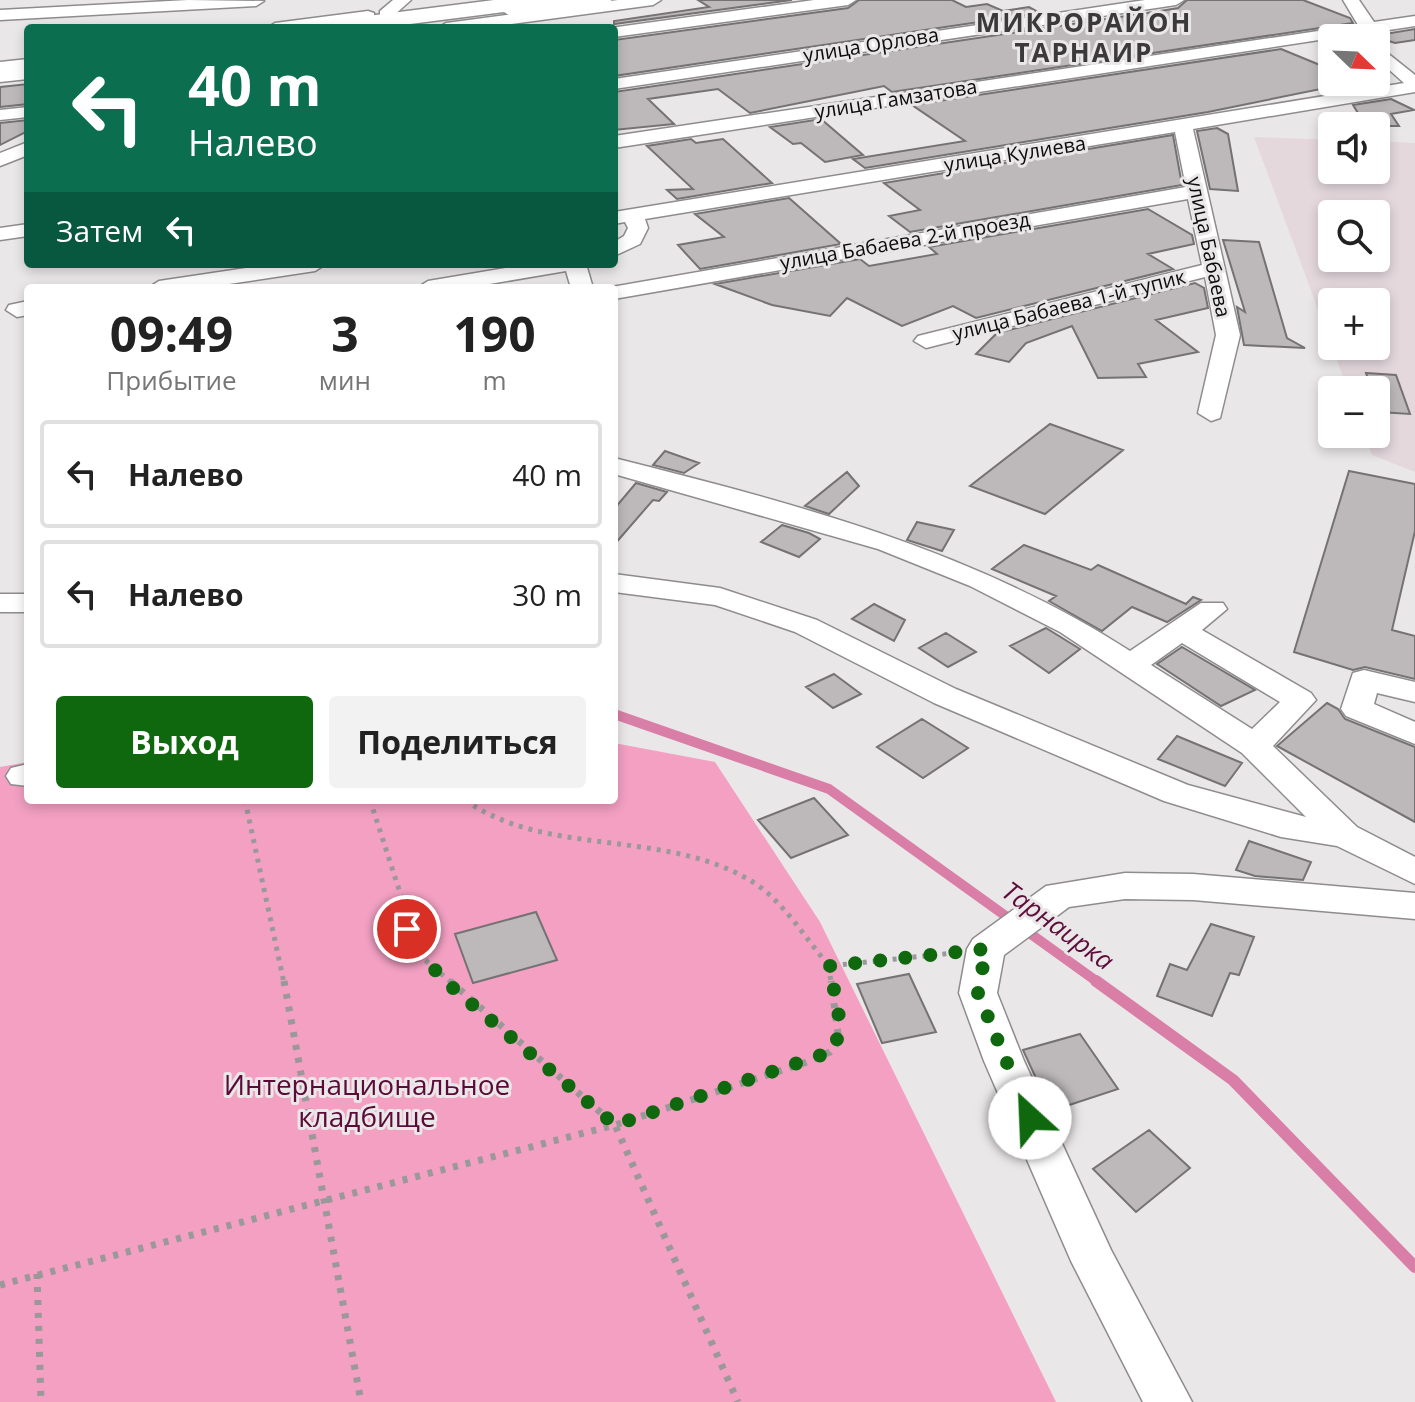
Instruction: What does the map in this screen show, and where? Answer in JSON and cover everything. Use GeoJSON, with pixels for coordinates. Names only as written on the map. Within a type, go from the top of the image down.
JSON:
{"type":"FeatureCollection","features":[{"type":"Feature","properties":{"kind":"highway"},"geometry":{"type":"LineString","coordinates":[[359,24],[544,0]]}},
{"type":"Feature","properties":{"kind":"highway"},"geometry":{"type":"LineString","coordinates":[[388,21],[601,0]]}},
{"type":"Feature","properties":{"kind":"highway"},"geometry":{"type":"LineString","coordinates":[[0,58],[24,56]]}},
{"type":"Feature","properties":{"kind":"highway"},"geometry":{"type":"LineString","coordinates":[[0,69],[24,66]]}},
{"type":"Feature","properties":{"kind":"street"},"geometry":{"type":"LineString","coordinates":[[388,21],[403,0]]}},
{"type":"Feature","properties":{"kind":"street"},"geometry":{"type":"LineString","coordinates":[[340,24],[388,21],[498,0]]}},
{"type":"Feature","properties":{"kind":"street"},"geometry":{"type":"LineString","coordinates":[[476,24],[653,0]]}},
{"type":"Feature","properties":{"kind":"street"},"geometry":{"type":"LineString","coordinates":[[618,31],[848,0]]}},
{"type":"Feature","properties":{"kind":"street","name":"улица Орлова"},"geometry":{"type":"LineString","coordinates":[[618,83],[1043,17],[1176,0]]}},
{"type":"Feature","properties":{"kind":"street"},"geometry":{"type":"LineString","coordinates":[[1351,0],[1364,16],[1366,24]]}},
{"type":"Feature","properties":{"kind":"street"},"geometry":{"type":"LineString","coordinates":[[0,15],[184,3],[256,6]]}},
{"type":"Feature","properties":{"kind":"street","name":"улица Гамзатова"},"geometry":{"type":"LineString","coordinates":[[1390,27],[1415,21]]}},
{"type":"Feature","properties":{"kind":"street","name":"улица Гамзатова"},"geometry":{"type":"LineString","coordinates":[[618,141],[1318,40]]}},
{"type":"Feature","properties":{"kind":"street"},"geometry":{"type":"LineString","coordinates":[[1390,62],[1415,85]]}},
{"type":"Feature","properties":{"kind":"street"},"geometry":{"type":"LineString","coordinates":[[0,77],[24,74]]}},
{"type":"Feature","properties":{"kind":"street","name":"улица Кулиева"},"geometry":{"type":"LineString","coordinates":[[623,216],[1183,127],[1415,85]]}},
{"type":"Feature","properties":{"kind":"street"},"geometry":{"type":"LineString","coordinates":[[0,115],[24,112]]}},
{"type":"Feature","properties":{"kind":"street","name":"улица Бабаева"},"geometry":{"type":"LineString","coordinates":[[1183,127],[1228,335],[1211,413]]}},
{"type":"Feature","properties":{"kind":"street"},"geometry":{"type":"LineString","coordinates":[[0,160],[24,150]]}},
{"type":"Feature","properties":{"kind":"street","name":"улица Бабаева 2-й проезд"},"geometry":{"type":"LineString","coordinates":[[618,291],[1197,191]]}},
{"type":"Feature","properties":{"kind":"street"},"geometry":{"type":"LineString","coordinates":[[618,248],[633,240],[638,228],[623,216]]}},
{"type":"Feature","properties":{"kind":"street"},"geometry":{"type":"LineString","coordinates":[[0,234],[24,231]]}},
{"type":"Feature","properties":{"kind":"street"},"geometry":{"type":"LineString","coordinates":[[185,284],[289,268]]}},
{"type":"Feature","properties":{"kind":"street"},"geometry":{"type":"LineString","coordinates":[[451,284],[544,268]]}},
{"type":"Feature","properties":{"kind":"street","name":"улица Бабаева 1-й тупик"},"geometry":{"type":"LineString","coordinates":[[926,341],[1212,269]]}},
{"type":"Feature","properties":{"kind":"street"},"geometry":{"type":"LineString","coordinates":[[618,467],[888,543],[980,580],[1071,626],[1254,746],[1345,835],[1415,872]]}},
{"type":"Feature","properties":{"kind":"street"},"geometry":{"type":"LineString","coordinates":[[618,584],[720,597],[806,626],[945,696],[1176,793],[1281,825],[1345,835]]}},
{"type":"Feature","properties":{"kind":"street"},"geometry":{"type":"LineString","coordinates":[[0,603],[24,603]]}},
{"type":"Feature","properties":{"kind":"street"},"geometry":{"type":"LineString","coordinates":[[1130,665],[1212,609]]}},
{"type":"Feature","properties":{"kind":"street"},"geometry":{"type":"LineString","coordinates":[[1181,630],[1300,700],[1254,746]]}},
{"type":"Feature","properties":{"kind":"street"},"geometry":{"type":"LineString","coordinates":[[1415,692],[1364,680],[1357,709],[1415,734]]}},
{"type":"Feature","properties":{"kind":"street"},"geometry":{"type":"LineString","coordinates":[[1168,1402],[1094,1261],[1004,1061],[978,993],[1008,932],[1059,895],[1125,886],[1193,887],[1415,906]]}},
{"type":"Feature","properties":{"kind":"path"},"geometry":{"type":"LineString","coordinates":[[246,804],[278,939],[322,1200],[361,1402]]}},
{"type":"Feature","properties":{"kind":"path"},"geometry":{"type":"LineString","coordinates":[[371,804],[395,875],[407,929],[425,960],[454,989],[615,1125],[738,1402]]}},
{"type":"Feature","properties":{"kind":"path"},"geometry":{"type":"LineString","coordinates":[[0,1285],[615,1125],[830,1052],[839,1041],[840,1028],[829,966],[758,886],[723,868],[627,843],[520,829],[482,815],[470,804]]}},
{"type":"Feature","properties":{"kind":"path"},"geometry":{"type":"LineString","coordinates":[[829,966],[1008,932]]}},
{"type":"Feature","properties":{"kind":"path"},"geometry":{"type":"LineString","coordinates":[[37,1274],[41,1402]]}},
{"type":"Feature","properties":{"kind":"shaded area"},"geometry":{"type":"Polygon","coordinates":[[[1254,137],[1318,139],[1318,184],[1390,184],[1390,142],[1415,143],[1415,472],[1372,455],[1369,448],[1390,448],[1390,376],[1343,376],[1337,360],[1390,360],[1390,288],[1318,288],[1318,309],[1254,137]]]}},
{"type":"Feature","properties":{"kind":"green space","name":"Интернациональное кладбище"},"geometry":{"type":"Polygon","coordinates":[[[618,744],[715,762],[820,922],[1056,1402],[0,1402],[0,767],[24,763],[24,804],[618,804],[618,744]]]}},
{"type":"Feature","properties":{"kind":"building"},"geometry":{"type":"Polygon","coordinates":[[[698,0],[792,0],[614,24],[614,21],[709,7],[698,0]]]}},
{"type":"Feature","properties":{"kind":"building"},"geometry":{"type":"Polygon","coordinates":[[[859,0],[952,0],[966,7],[987,4],[1003,11],[1029,7],[1040,13],[618,75],[618,39],[848,8],[859,0]]]}},
{"type":"Feature","properties":{"kind":"building"},"geometry":{"type":"Polygon","coordinates":[[[1187,0],[1303,0],[1350,18],[1353,23],[1318,24],[1318,28],[892,92],[884,86],[750,113],[718,89],[648,99],[674,124],[618,130],[618,91],[1178,8],[1187,0]]]}},
{"type":"Feature","properties":{"kind":"building"},"geometry":{"type":"Polygon","coordinates":[[[1415,29],[1415,40],[1395,43],[1390,41],[1390,33],[1415,29]]]}},
{"type":"Feature","properties":{"kind":"building"},"geometry":{"type":"Polygon","coordinates":[[[1281,49],[1318,64],[1318,90],[1208,112],[865,168],[853,159],[965,141],[912,105],[1281,49]]]}},
{"type":"Feature","properties":{"kind":"building"},"geometry":{"type":"Polygon","coordinates":[[[24,84],[24,104],[0,107],[0,87],[24,84]]]}},
{"type":"Feature","properties":{"kind":"building"},"geometry":{"type":"Polygon","coordinates":[[[1391,99],[1414,110],[1391,114],[1399,126],[1390,126],[1390,112],[1357,112],[1353,105],[1391,99]]]}},
{"type":"Feature","properties":{"kind":"building"},"geometry":{"type":"Polygon","coordinates":[[[821,119],[863,155],[825,162],[801,143],[793,144],[770,127],[821,119]]]}},
{"type":"Feature","properties":{"kind":"building"},"geometry":{"type":"Polygon","coordinates":[[[24,120],[24,133],[0,145],[0,123],[24,120]]]}},
{"type":"Feature","properties":{"kind":"building"},"geometry":{"type":"Polygon","coordinates":[[[1217,128],[1228,134],[1238,191],[1210,189],[1197,131],[1217,128]]]}},
{"type":"Feature","properties":{"kind":"building"},"geometry":{"type":"Polygon","coordinates":[[[1173,135],[1182,185],[910,232],[889,216],[920,210],[884,183],[1173,135]]]}},
{"type":"Feature","properties":{"kind":"building"},"geometry":{"type":"Polygon","coordinates":[[[691,139],[696,143],[723,139],[772,183],[677,199],[667,190],[693,189],[647,146],[691,139]]]}},
{"type":"Feature","properties":{"kind":"building"},"geometry":{"type":"Polygon","coordinates":[[[789,198],[841,244],[700,269],[678,245],[724,237],[695,214],[789,198]]]}},
{"type":"Feature","properties":{"kind":"building"},"geometry":{"type":"Polygon","coordinates":[[[1148,209],[1192,235],[1194,244],[1148,254],[1173,269],[976,318],[953,306],[902,326],[847,298],[830,316],[772,305],[715,284],[860,259],[869,266],[937,254],[929,247],[1148,209]]]}},
{"type":"Feature","properties":{"kind":"building"},"geometry":{"type":"Polygon","coordinates":[[[1223,240],[1259,242],[1287,338],[1305,348],[1244,345],[1237,307],[1245,312],[1223,240]]]}},
{"type":"Feature","properties":{"kind":"building"},"geometry":{"type":"Polygon","coordinates":[[[1195,283],[1204,288],[1208,308],[1156,320],[1198,352],[1138,364],[1146,377],[1098,378],[1072,326],[1026,343],[1009,362],[976,354],[997,333],[1195,283]]]}},
{"type":"Feature","properties":{"kind":"building"},"geometry":{"type":"Polygon","coordinates":[[[1366,373],[1396,375],[1410,414],[1390,413],[1390,376],[1367,376],[1366,373]]]}},
{"type":"Feature","properties":{"kind":"building"},"geometry":{"type":"Polygon","coordinates":[[[1050,424],[1123,450],[1045,514],[970,486],[1050,424]]]}},
{"type":"Feature","properties":{"kind":"building"},"geometry":{"type":"Polygon","coordinates":[[[665,451],[699,463],[684,473],[653,465],[665,451]]]}},
{"type":"Feature","properties":{"kind":"building"},"geometry":{"type":"Polygon","coordinates":[[[1349,471],[1415,484],[1415,531],[1392,630],[1415,636],[1415,679],[1365,667],[1353,670],[1294,652],[1349,471]]]}},
{"type":"Feature","properties":{"kind":"building"},"geometry":{"type":"Polygon","coordinates":[[[847,472],[859,486],[829,514],[805,506],[847,472]]]}},
{"type":"Feature","properties":{"kind":"building"},"geometry":{"type":"Polygon","coordinates":[[[636,483],[667,492],[659,501],[653,500],[618,540],[618,504],[636,483]]]}},
{"type":"Feature","properties":{"kind":"building"},"geometry":{"type":"Polygon","coordinates":[[[917,522],[954,530],[942,551],[907,540],[917,522]]]}},
{"type":"Feature","properties":{"kind":"building"},"geometry":{"type":"Polygon","coordinates":[[[782,525],[820,539],[799,557],[761,542],[782,525]]]}},
{"type":"Feature","properties":{"kind":"building"},"geometry":{"type":"Polygon","coordinates":[[[1024,545],[1091,570],[1098,565],[1186,604],[1193,597],[1201,600],[1167,622],[1132,607],[1102,631],[1049,601],[1056,596],[992,569],[1024,545]]]}},
{"type":"Feature","properties":{"kind":"building"},"geometry":{"type":"Polygon","coordinates":[[[874,604],[905,620],[894,641],[852,619],[874,604]]]}},
{"type":"Feature","properties":{"kind":"building"},"geometry":{"type":"Polygon","coordinates":[[[1046,628],[1080,649],[1049,673],[1010,646],[1046,628]]]}},
{"type":"Feature","properties":{"kind":"building"},"geometry":{"type":"Polygon","coordinates":[[[946,633],[976,652],[948,667],[919,648],[946,633]]]}},
{"type":"Feature","properties":{"kind":"building"},"geometry":{"type":"Polygon","coordinates":[[[1182,647],[1255,690],[1221,706],[1157,664],[1182,647]]]}},
{"type":"Feature","properties":{"kind":"building"},"geometry":{"type":"Polygon","coordinates":[[[834,674],[861,694],[833,708],[806,687],[834,674]]]}},
{"type":"Feature","properties":{"kind":"building"},"geometry":{"type":"Polygon","coordinates":[[[1327,703],[1338,709],[1345,719],[1415,747],[1415,822],[1277,746],[1327,703]]]}},
{"type":"Feature","properties":{"kind":"building"},"geometry":{"type":"Polygon","coordinates":[[[922,719],[968,748],[923,778],[877,747],[922,719]]]}},
{"type":"Feature","properties":{"kind":"building"},"geometry":{"type":"Polygon","coordinates":[[[1177,736],[1242,763],[1225,786],[1158,759],[1177,736]]]}},
{"type":"Feature","properties":{"kind":"building"},"geometry":{"type":"Polygon","coordinates":[[[814,798],[848,835],[791,858],[758,820],[814,798]]]}},
{"type":"Feature","properties":{"kind":"building"},"geometry":{"type":"Polygon","coordinates":[[[1249,841],[1311,862],[1303,880],[1255,876],[1236,870],[1249,841]]]}},
{"type":"Feature","properties":{"kind":"building"},"geometry":{"type":"Polygon","coordinates":[[[536,912],[557,960],[473,983],[455,934],[536,912]]]}},
{"type":"Feature","properties":{"kind":"building"},"geometry":{"type":"Polygon","coordinates":[[[1211,924],[1254,937],[1239,975],[1230,973],[1212,1016],[1157,996],[1170,964],[1187,970],[1211,924]]]}},
{"type":"Feature","properties":{"kind":"building"},"geometry":{"type":"Polygon","coordinates":[[[909,974],[936,1032],[882,1043],[857,984],[909,974]]]}},
{"type":"Feature","properties":{"kind":"building"},"geometry":{"type":"Polygon","coordinates":[[[1080,1034],[1118,1089],[1051,1111],[1023,1050],[1080,1034]]]}},
{"type":"Feature","properties":{"kind":"building"},"geometry":{"type":"Polygon","coordinates":[[[1149,1130],[1190,1168],[1136,1212],[1093,1169],[1149,1130]]]}},
{"type":"Feature","properties":{"kind":"waterway","name":"Тарнаирка"},"geometry":{"type":"LineString","coordinates":[[618,715],[829,789],[1099,983]]}},
{"type":"Feature","properties":{"kind":"waterway","name":"Тарнаирка"},"geometry":{"type":"LineString","coordinates":[[1096,981],[1233,1080],[1415,1267]]}},
{"type":"Feature","properties":{"kind":"district","name":"МИКРОРАЙОН ТАРНАИР"},"geometry":{"type":"Point","coordinates":[1084,38]}},
{"type":"Feature","properties":{"kind":"route"},"geometry":{"type":"LineString","coordinates":[[407,929],[425,960],[454,989],[615,1125],[830,1052],[839,1041],[840,1028],[829,966],[986,949],[978,993],[1030,1118]]}}]}
